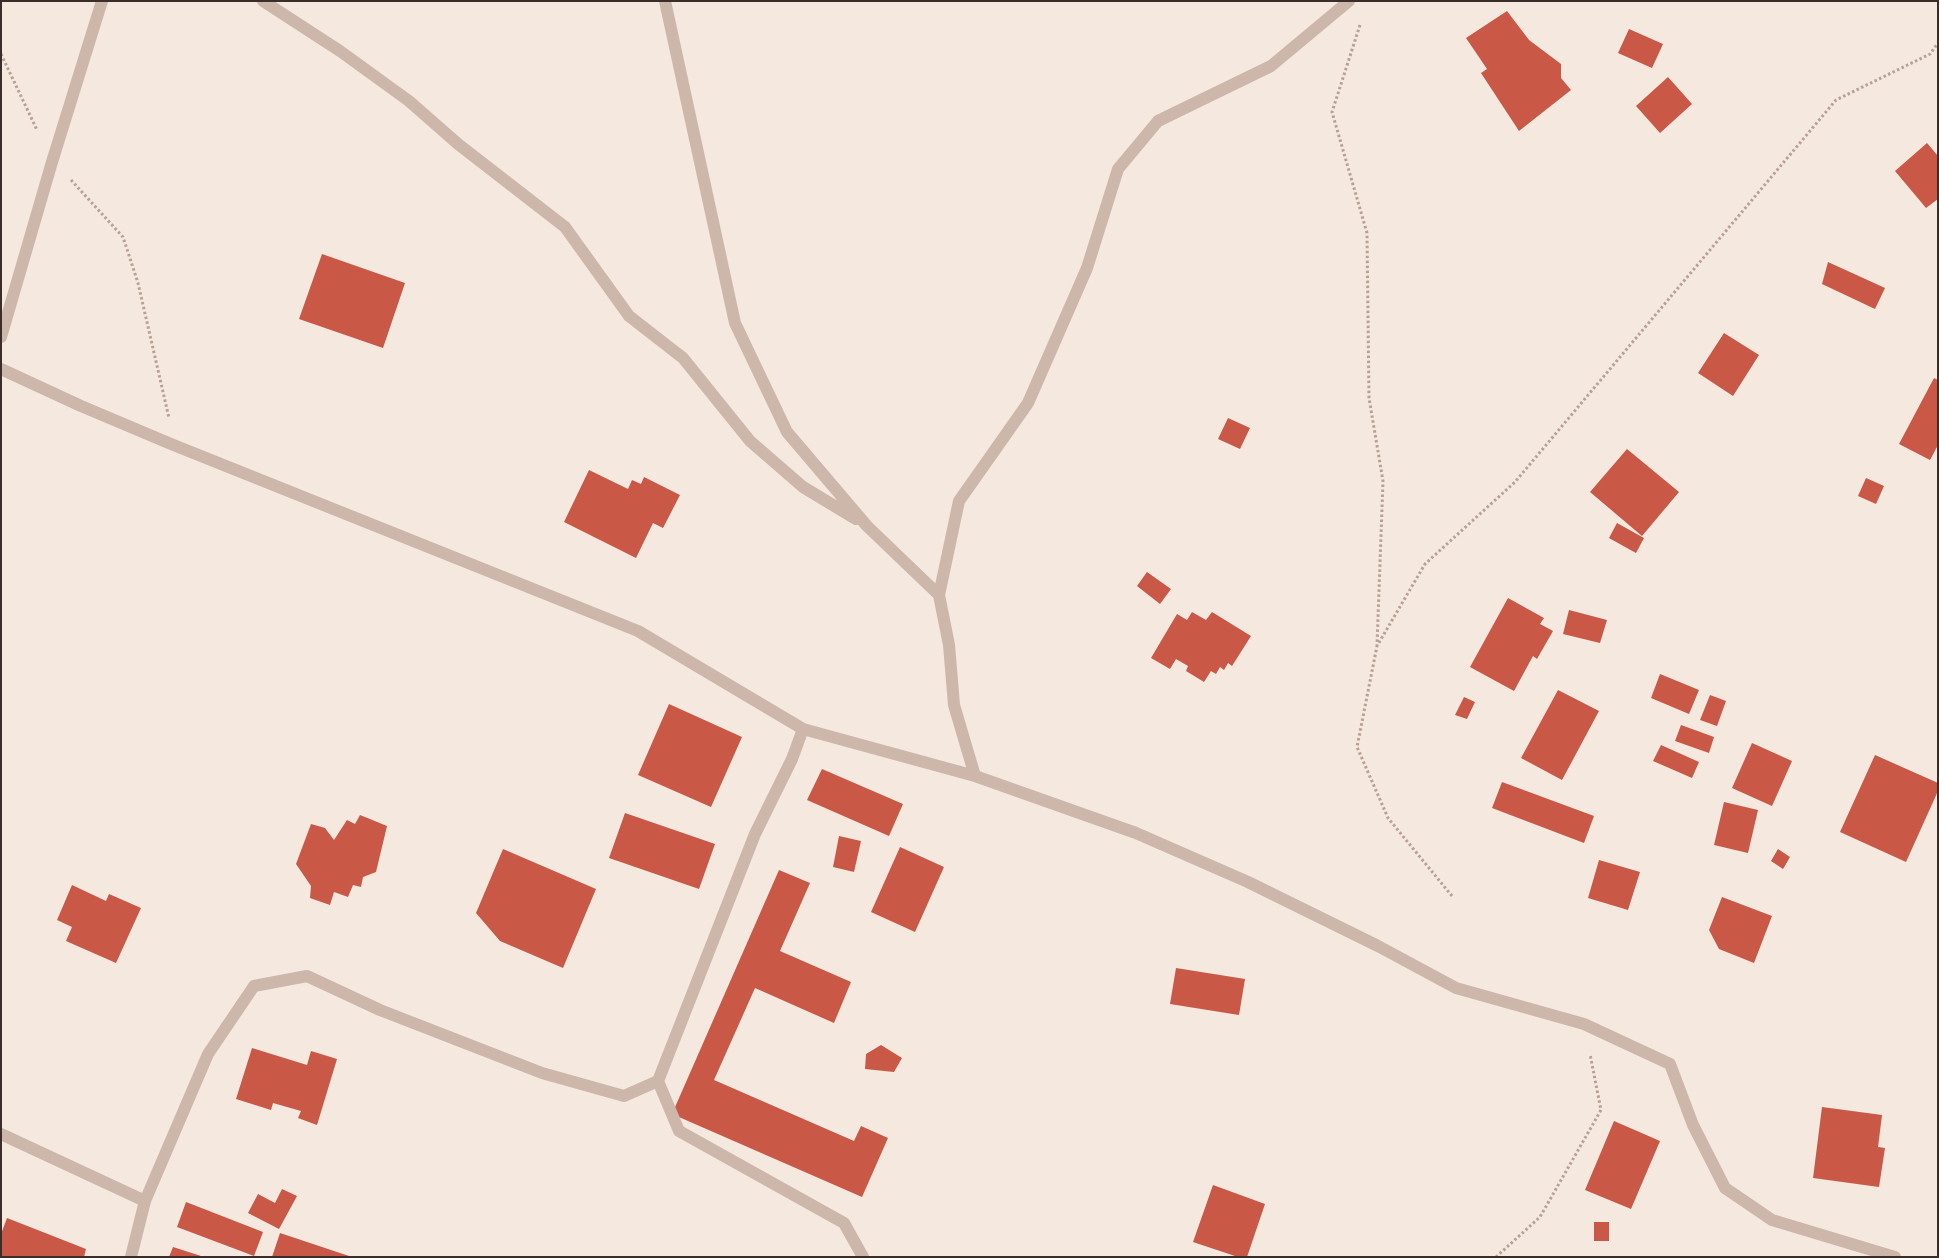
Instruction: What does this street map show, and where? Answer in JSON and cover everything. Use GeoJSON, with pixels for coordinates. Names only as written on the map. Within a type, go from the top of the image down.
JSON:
{"type":"FeatureCollection","features":[{"type":"Feature","properties":{"kind":"street"},"geometry":{"type":"LineString","coordinates":[[1,337],[52,162],[102,1]]}},
{"type":"Feature","properties":{"kind":"street"},"geometry":{"type":"LineString","coordinates":[[263,1],[340,51],[409,102],[458,144],[565,227],[630,316],[683,358],[750,441],[803,487],[867,526]]}},
{"type":"Feature","properties":{"kind":"street"},"geometry":{"type":"LineString","coordinates":[[665,1],[735,323],[787,432],[867,526],[939,595]]}},
{"type":"Feature","properties":{"kind":"street"},"geometry":{"type":"LineString","coordinates":[[975,776],[954,704],[949,645],[939,595],[959,501],[1028,403],[1087,268],[1118,169],[1158,121],[1271,66],[1349,1]]}},
{"type":"Feature","properties":{"kind":"street"},"geometry":{"type":"LineString","coordinates":[[1,369],[81,406],[171,444],[638,631],[803,729],[975,776],[1136,833],[1248,882],[1378,946],[1456,988],[1584,1024],[1670,1064],[1693,1125],[1725,1188],[1772,1220],[1895,1257]]}},
{"type":"Feature","properties":{"kind":"street"},"geometry":{"type":"LineString","coordinates":[[803,729],[792,758],[755,834],[658,1081],[679,1131],[844,1223],[863,1257]]}},
{"type":"Feature","properties":{"kind":"street"},"geometry":{"type":"LineString","coordinates":[[131,1257],[145,1201],[208,1054],[254,986],[307,976],[380,1010],[542,1073],[624,1096],[658,1081]]}},
{"type":"Feature","properties":{"kind":"street"},"geometry":{"type":"LineString","coordinates":[[1,1134],[145,1201]]}},
{"type":"Feature","properties":{"kind":"path"},"geometry":{"type":"LineString","coordinates":[[1362,19],[1332,112],[1368,233],[1369,398],[1382,481],[1377,646],[1357,747],[1388,818],[1452,896]]}},
{"type":"Feature","properties":{"kind":"path"},"geometry":{"type":"LineString","coordinates":[[1377,646],[1425,564],[1515,482],[1836,100],[1930,54],[1938,43]]}},
{"type":"Feature","properties":{"kind":"path"},"geometry":{"type":"LineString","coordinates":[[1,54],[52,162],[74,182],[123,237],[138,283],[168,411],[171,444]]}},
{"type":"Feature","properties":{"kind":"path"},"geometry":{"type":"LineString","coordinates":[[1496,1257],[1540,1217],[1601,1110],[1584,1024]]}},
{"type":"Feature","properties":{"kind":"building"},"geometry":{"type":"Polygon","coordinates":[[[1507,11],[1529,40],[1561,64],[1561,78],[1571,90],[1519,131],[1481,73],[1487,69],[1466,38],[1507,11]]]}},
{"type":"Feature","properties":{"kind":"building"},"geometry":{"type":"Polygon","coordinates":[[[1629,29],[1663,44],[1652,68],[1618,53],[1629,29]]]}},
{"type":"Feature","properties":{"kind":"building"},"geometry":{"type":"Polygon","coordinates":[[[1668,77],[1692,104],[1660,133],[1636,106],[1668,77]]]}},
{"type":"Feature","properties":{"kind":"building"},"geometry":{"type":"Polygon","coordinates":[[[1927,143],[1938,156],[1938,199],[1926,208],[1895,171],[1927,143]]]}},
{"type":"Feature","properties":{"kind":"building"},"geometry":{"type":"Polygon","coordinates":[[[322,254],[405,283],[383,348],[299,319],[322,254]]]}},
{"type":"Feature","properties":{"kind":"building"},"geometry":{"type":"Polygon","coordinates":[[[1828,262],[1885,288],[1875,309],[1822,284],[1828,262]]]}},
{"type":"Feature","properties":{"kind":"building"},"geometry":{"type":"Polygon","coordinates":[[[1724,333],[1759,355],[1733,396],[1698,373],[1724,333]]]}},
{"type":"Feature","properties":{"kind":"building"},"geometry":{"type":"Polygon","coordinates":[[[1934,378],[1938,380],[1938,445],[1930,460],[1899,444],[1934,378]]]}},
{"type":"Feature","properties":{"kind":"building"},"geometry":{"type":"Polygon","coordinates":[[[1228,418],[1250,428],[1240,449],[1218,439],[1228,418]]]}},
{"type":"Feature","properties":{"kind":"building"},"geometry":{"type":"Polygon","coordinates":[[[1627,449],[1679,492],[1642,536],[1590,492],[1627,449]]]}},
{"type":"Feature","properties":{"kind":"building"},"geometry":{"type":"Polygon","coordinates":[[[589,470],[628,489],[632,480],[641,484],[644,477],[680,495],[663,528],[653,523],[636,558],[564,522],[589,470]]]}},
{"type":"Feature","properties":{"kind":"building"},"geometry":{"type":"Polygon","coordinates":[[[1866,478],[1884,486],[1876,504],[1858,496],[1866,478]]]}},
{"type":"Feature","properties":{"kind":"building"},"geometry":{"type":"Polygon","coordinates":[[[1617,523],[1644,538],[1636,553],[1609,538],[1617,523]]]}},
{"type":"Feature","properties":{"kind":"building"},"geometry":{"type":"Polygon","coordinates":[[[1147,572],[1171,589],[1160,604],[1137,586],[1147,572]]]}},
{"type":"Feature","properties":{"kind":"building"},"geometry":{"type":"Polygon","coordinates":[[[1508,598],[1544,618],[1540,624],[1553,631],[1537,659],[1533,656],[1514,691],[1470,667],[1508,598]]]}},
{"type":"Feature","properties":{"kind":"building"},"geometry":{"type":"Polygon","coordinates":[[[1569,610],[1607,620],[1600,643],[1563,634],[1569,610]]]}},
{"type":"Feature","properties":{"kind":"building"},"geometry":{"type":"Polygon","coordinates":[[[1192,612],[1206,620],[1212,612],[1251,636],[1232,666],[1228,663],[1224,670],[1220,667],[1216,674],[1211,671],[1204,682],[1186,671],[1188,666],[1176,659],[1170,669],[1151,658],[1177,614],[1187,620],[1192,612]]]}},
{"type":"Feature","properties":{"kind":"building"},"geometry":{"type":"Polygon","coordinates":[[[1660,674],[1699,690],[1689,714],[1651,698],[1660,674]]]}},
{"type":"Feature","properties":{"kind":"building"},"geometry":{"type":"Polygon","coordinates":[[[1558,690],[1599,711],[1562,780],[1521,758],[1558,690]]]}},
{"type":"Feature","properties":{"kind":"building"},"geometry":{"type":"Polygon","coordinates":[[[1710,695],[1726,701],[1717,726],[1700,720],[1710,695]]]}},
{"type":"Feature","properties":{"kind":"building"},"geometry":{"type":"Polygon","coordinates":[[[1464,697],[1475,702],[1467,719],[1455,715],[1464,697]]]}},
{"type":"Feature","properties":{"kind":"building"},"geometry":{"type":"Polygon","coordinates":[[[669,704],[742,737],[711,807],[638,775],[669,704]]]}},
{"type":"Feature","properties":{"kind":"building"},"geometry":{"type":"Polygon","coordinates":[[[1681,725],[1714,737],[1709,753],[1675,741],[1681,725]]]}},
{"type":"Feature","properties":{"kind":"building"},"geometry":{"type":"Polygon","coordinates":[[[1752,743],[1792,761],[1772,806],[1732,788],[1752,743]]]}},
{"type":"Feature","properties":{"kind":"building"},"geometry":{"type":"Polygon","coordinates":[[[1661,745],[1699,762],[1692,778],[1653,761],[1661,745]]]}},
{"type":"Feature","properties":{"kind":"building"},"geometry":{"type":"Polygon","coordinates":[[[1875,755],[1938,783],[1938,791],[1906,862],[1840,832],[1875,755]]]}},
{"type":"Feature","properties":{"kind":"building"},"geometry":{"type":"Polygon","coordinates":[[[822,769],[903,804],[889,836],[807,800],[822,769]]]}},
{"type":"Feature","properties":{"kind":"building"},"geometry":{"type":"Polygon","coordinates":[[[1502,782],[1594,816],[1584,843],[1492,808],[1502,782]]]}},
{"type":"Feature","properties":{"kind":"building"},"geometry":{"type":"Polygon","coordinates":[[[1724,802],[1758,810],[1748,853],[1714,845],[1724,802]]]}},
{"type":"Feature","properties":{"kind":"building"},"geometry":{"type":"Polygon","coordinates":[[[625,813],[715,844],[699,889],[609,858],[625,813]]]}},
{"type":"Feature","properties":{"kind":"building"},"geometry":{"type":"Polygon","coordinates":[[[360,815],[387,826],[376,872],[363,877],[361,887],[353,885],[348,897],[334,892],[330,905],[310,898],[311,886],[296,864],[311,824],[325,828],[334,840],[347,820],[355,824],[360,815]]]}},
{"type":"Feature","properties":{"kind":"building"},"geometry":{"type":"Polygon","coordinates":[[[839,836],[861,841],[854,872],[833,867],[839,836]]]}},
{"type":"Feature","properties":{"kind":"building"},"geometry":{"type":"Polygon","coordinates":[[[900,847],[944,867],[915,932],[871,912],[900,847]]]}},
{"type":"Feature","properties":{"kind":"building"},"geometry":{"type":"Polygon","coordinates":[[[503,849],[596,889],[563,968],[500,941],[476,913],[503,849]]]}},
{"type":"Feature","properties":{"kind":"building"},"geometry":{"type":"Polygon","coordinates":[[[1778,849],[1790,857],[1783,869],[1771,861],[1778,849]]]}},
{"type":"Feature","properties":{"kind":"building"},"geometry":{"type":"Polygon","coordinates":[[[1599,860],[1640,872],[1628,910],[1588,898],[1599,860]]]}},
{"type":"Feature","properties":{"kind":"building"},"geometry":{"type":"Polygon","coordinates":[[[779,870],[810,883],[780,951],[851,982],[834,1023],[755,988],[714,1080],[854,1141],[861,1126],[888,1138],[862,1197],[672,1114],[779,870]]]}},
{"type":"Feature","properties":{"kind":"building"},"geometry":{"type":"Polygon","coordinates":[[[72,885],[106,901],[109,894],[141,908],[116,963],[66,941],[72,927],[57,920],[72,885]]]}},
{"type":"Feature","properties":{"kind":"building"},"geometry":{"type":"Polygon","coordinates":[[[1722,897],[1772,916],[1754,963],[1719,949],[1709,930],[1722,897]]]}},
{"type":"Feature","properties":{"kind":"building"},"geometry":{"type":"Polygon","coordinates":[[[1176,968],[1245,979],[1239,1015],[1170,1004],[1176,968]]]}},
{"type":"Feature","properties":{"kind":"building"},"geometry":{"type":"Polygon","coordinates":[[[881,1045],[902,1058],[894,1072],[865,1069],[866,1054],[881,1045]]]}},
{"type":"Feature","properties":{"kind":"building"},"geometry":{"type":"Polygon","coordinates":[[[252,1048],[307,1065],[311,1051],[337,1059],[317,1125],[298,1118],[301,1111],[273,1103],[271,1110],[236,1099],[252,1048]]]}},
{"type":"Feature","properties":{"kind":"building"},"geometry":{"type":"Polygon","coordinates":[[[1822,1107],[1882,1115],[1878,1147],[1885,1148],[1879,1187],[1813,1178],[1822,1107]]]}},
{"type":"Feature","properties":{"kind":"building"},"geometry":{"type":"Polygon","coordinates":[[[1614,1121],[1660,1141],[1631,1209],[1585,1190],[1614,1121]]]}},
{"type":"Feature","properties":{"kind":"building"},"geometry":{"type":"Polygon","coordinates":[[[1213,1185],[1265,1204],[1247,1257],[1238,1257],[1193,1242],[1213,1185]]]}},
{"type":"Feature","properties":{"kind":"building"},"geometry":{"type":"Polygon","coordinates":[[[282,1189],[297,1196],[279,1229],[248,1213],[258,1194],[275,1203],[282,1189]]]}},
{"type":"Feature","properties":{"kind":"building"},"geometry":{"type":"Polygon","coordinates":[[[186,1202],[263,1232],[254,1256],[177,1227],[186,1202]]]}},
{"type":"Feature","properties":{"kind":"building"},"geometry":{"type":"Polygon","coordinates":[[[7,1218],[86,1249],[84,1257],[1,1257],[1,1234],[7,1218]]]}},
{"type":"Feature","properties":{"kind":"building"},"geometry":{"type":"Polygon","coordinates":[[[1594,1222],[1609,1222],[1609,1241],[1594,1241],[1594,1222]]]}},
{"type":"Feature","properties":{"kind":"building"},"geometry":{"type":"Polygon","coordinates":[[[280,1233],[349,1256],[349,1257],[272,1257],[280,1233]]]}},
{"type":"Feature","properties":{"kind":"building"},"geometry":{"type":"Polygon","coordinates":[[[173,1247],[201,1256],[201,1257],[169,1257],[173,1247]]]}}]}
